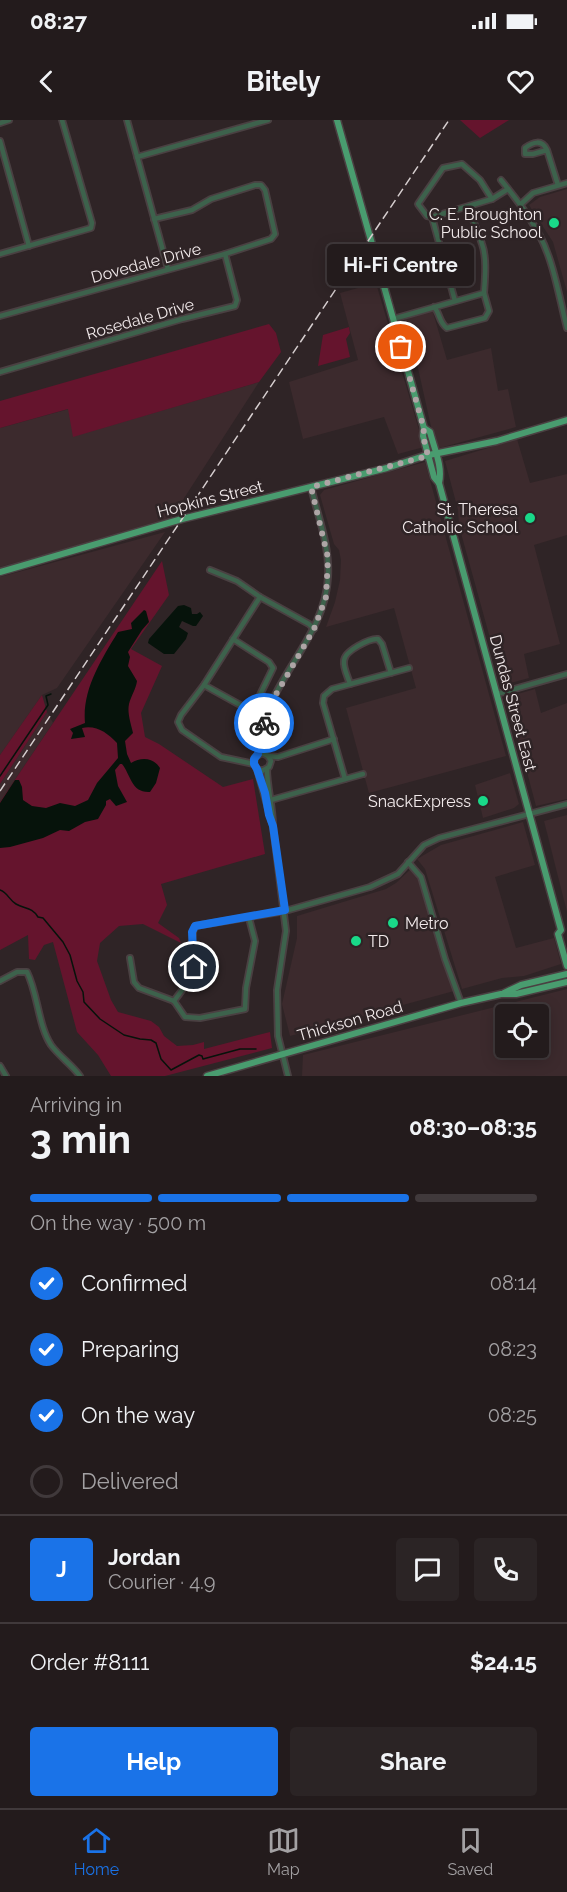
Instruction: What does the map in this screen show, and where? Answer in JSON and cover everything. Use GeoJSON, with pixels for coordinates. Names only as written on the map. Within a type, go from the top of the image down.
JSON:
{"type":"FeatureCollection","features":[{"type":"Feature","properties":{"kind":"main road","name":"Dundas Street East"},"geometry":{"type":"LineString","coordinates":[[337,120],[424,429],[423,436],[432,455],[434,477],[439,483],[529,814],[564,932],[558,934],[567,966]]}},
{"type":"Feature","properties":{"kind":"main road","name":"Hopkins Street"},"geometry":{"type":"LineString","coordinates":[[0,572],[182,519],[432,455],[497,441],[567,420]]}},
{"type":"Feature","properties":{"kind":"main road","name":"Thickson Road"},"geometry":{"type":"LineString","coordinates":[[207,1076],[501,994],[521,985],[567,974]]}},
{"type":"Feature","properties":{"kind":"main road","name":"Thickson Road"},"geometry":{"type":"LineString","coordinates":[[501,994],[516,994],[567,982]]}},
{"type":"Feature","properties":{"kind":"street"},"geometry":{"type":"LineString","coordinates":[[0,123],[9,120]]}},
{"type":"Feature","properties":{"kind":"street"},"geometry":{"type":"LineString","coordinates":[[0,254],[91,228],[92,224],[62,120]]}},
{"type":"Feature","properties":{"kind":"street"},"geometry":{"type":"LineString","coordinates":[[127,120],[168,269]]}},
{"type":"Feature","properties":{"kind":"street"},"geometry":{"type":"LineString","coordinates":[[137,157],[268,120]]}},
{"type":"Feature","properties":{"kind":"street"},"geometry":{"type":"LineString","coordinates":[[0,141],[29,246]]}},
{"type":"Feature","properties":{"kind":"street"},"geometry":{"type":"LineString","coordinates":[[547,150],[525,154],[525,148],[530,144],[541,143],[547,150],[558,185]]}},
{"type":"Feature","properties":{"kind":"street"},"geometry":{"type":"LineString","coordinates":[[492,199],[480,180],[462,164],[443,168],[418,204],[427,216],[432,218],[492,199],[508,189]]}},
{"type":"Feature","properties":{"kind":"street"},"geometry":{"type":"LineString","coordinates":[[501,180],[521,204],[539,234],[548,257],[567,328]]}},
{"type":"Feature","properties":{"kind":"street"},"geometry":{"type":"LineString","coordinates":[[521,204],[533,193],[567,183]]}},
{"type":"Feature","properties":{"kind":"street","name":"Dovedale Drive"},"geometry":{"type":"LineString","coordinates":[[0,316],[225,254],[273,238],[275,231],[265,190],[258,185],[211,199],[192,210],[154,219]]}},
{"type":"Feature","properties":{"kind":"street"},"geometry":{"type":"LineString","coordinates":[[434,307],[443,326],[447,328],[485,318],[489,311],[484,293],[483,246],[469,207]]}},
{"type":"Feature","properties":{"kind":"street"},"geometry":{"type":"LineString","coordinates":[[432,218],[455,301]]}},
{"type":"Feature","properties":{"kind":"street","name":"Rosedale Drive"},"geometry":{"type":"LineString","coordinates":[[0,372],[182,319],[235,306],[237,300],[225,254]]}},
{"type":"Feature","properties":{"kind":"street"},"geometry":{"type":"LineString","coordinates":[[393,319],[484,293]]}},
{"type":"Feature","properties":{"kind":"street"},"geometry":{"type":"LineString","coordinates":[[273,826],[256,762],[262,728],[271,703],[314,629],[326,597],[328,558],[311,487]]}},
{"type":"Feature","properties":{"kind":"street"},"geometry":{"type":"LineString","coordinates":[[210,570],[237,581],[314,629]]}},
{"type":"Feature","properties":{"kind":"street"},"geometry":{"type":"LineString","coordinates":[[260,597],[204,685],[181,715],[178,722],[182,730],[221,758],[256,762],[267,755],[278,757],[334,739]]}},
{"type":"Feature","properties":{"kind":"street"},"geometry":{"type":"LineString","coordinates":[[204,685],[242,706],[253,706],[257,701],[273,668],[269,662],[233,639]]}},
{"type":"Feature","properties":{"kind":"street"},"geometry":{"type":"LineString","coordinates":[[350,684],[344,658],[347,653],[372,639],[378,639],[382,644],[391,673]]}},
{"type":"Feature","properties":{"kind":"street"},"geometry":{"type":"LineString","coordinates":[[345,779],[323,698],[330,690],[408,668]]}},
{"type":"Feature","properties":{"kind":"street"},"geometry":{"type":"LineString","coordinates":[[497,694],[567,674]]}},
{"type":"Feature","properties":{"kind":"street"},"geometry":{"type":"LineString","coordinates":[[268,713],[267,782],[286,931],[277,990],[278,1036],[288,1076]]}},
{"type":"Feature","properties":{"kind":"street"},"geometry":{"type":"LineString","coordinates":[[256,762],[262,771],[278,757]]}},
{"type":"Feature","properties":{"kind":"street"},"geometry":{"type":"LineString","coordinates":[[271,801],[363,774]]}},
{"type":"Feature","properties":{"kind":"street"},"geometry":{"type":"LineString","coordinates":[[174,1001],[190,978],[194,967],[192,932],[195,926],[285,910],[370,887],[398,874],[424,845],[439,838],[567,804]]}},
{"type":"Feature","properties":{"kind":"street"},"geometry":{"type":"LineString","coordinates":[[408,862],[421,877],[461,1004]]}},
{"type":"Feature","properties":{"kind":"street"},"geometry":{"type":"LineString","coordinates":[[130,958],[134,982],[139,988],[174,1001],[185,1017],[200,1018],[245,1009],[246,988],[255,941],[249,918]]}},
{"type":"Feature","properties":{"kind":"street"},"geometry":{"type":"LineString","coordinates":[[0,981],[17,972],[27,972],[51,1044],[80,1076]]}},
{"type":"Feature","properties":{"kind":"street"},"geometry":{"type":"LineString","coordinates":[[0,1066],[6,1076]]}},
{"type":"Feature","properties":{"kind":"shaded area"},"geometry":{"type":"Polygon","coordinates":[[[460,120],[509,120],[480,138],[460,120]]]}},
{"type":"Feature","properties":{"kind":"shaded area","name":"C. E. Broughton Public School"},"geometry":{"type":"Polygon","coordinates":[[[567,189],[567,292],[553,242],[529,205],[540,197],[567,189]]]}},
{"type":"Feature","properties":{"kind":"shaded area"},"geometry":{"type":"Polygon","coordinates":[[[376,283],[424,447],[398,454],[384,417],[303,439],[289,382],[358,360],[340,293],[376,283]]]}},
{"type":"Feature","properties":{"kind":"shaded area"},"geometry":{"type":"Polygon","coordinates":[[[432,309],[447,360],[491,348],[498,391],[508,389],[516,427],[436,449],[404,317],[432,309]]]}},
{"type":"Feature","properties":{"kind":"shaded area"},"geometry":{"type":"Polygon","coordinates":[[[269,324],[276,333],[281,352],[259,382],[73,437],[68,409],[0,428],[0,401],[269,324]]]}},
{"type":"Feature","properties":{"kind":"shaded area"},"geometry":{"type":"Polygon","coordinates":[[[349,327],[350,333],[346,339],[350,357],[318,366],[323,335],[349,327]]]}},
{"type":"Feature","properties":{"kind":"shaded area"},"geometry":{"type":"Polygon","coordinates":[[[259,382],[170,520],[0,567],[0,428],[69,409],[74,436],[259,382]]]}},
{"type":"Feature","properties":{"kind":"shaded area"},"geometry":{"type":"Polygon","coordinates":[[[517,439],[530,483],[567,474],[567,535],[534,545],[560,644],[524,654],[529,678],[503,685],[459,526],[458,510],[445,461],[517,439]]]}},
{"type":"Feature","properties":{"kind":"shaded area"},"geometry":{"type":"Polygon","coordinates":[[[425,462],[506,756],[369,793],[346,708],[416,688],[394,608],[326,627],[340,580],[341,560],[320,495],[324,490],[425,462]]]}},
{"type":"Feature","properties":{"kind":"shaded area"},"geometry":{"type":"Polygon","coordinates":[[[165,532],[57,688],[42,695],[0,755],[0,577],[165,532]]]}},
{"type":"Feature","properties":{"kind":"shaded area"},"geometry":{"type":"Polygon","coordinates":[[[162,561],[169,595],[131,649],[162,666],[141,713],[145,737],[223,787],[253,779],[265,854],[161,884],[167,905],[158,923],[179,938],[181,943],[143,924],[119,926],[100,943],[97,961],[111,1000],[118,1012],[151,1021],[159,1027],[164,1036],[177,1046],[204,1042],[204,1049],[270,1032],[272,1048],[165,1076],[111,1076],[98,1055],[77,1032],[53,942],[44,945],[35,960],[29,959],[28,935],[0,950],[0,802],[162,561]]]}},
{"type":"Feature","properties":{"kind":"shaded area"},"geometry":{"type":"Polygon","coordinates":[[[184,605],[191,608],[192,614],[200,612],[203,616],[196,626],[182,621],[179,627],[188,633],[186,639],[174,654],[164,654],[148,643],[149,639],[178,606],[184,605]]]}},
{"type":"Feature","properties":{"kind":"shaded area"},"geometry":{"type":"Polygon","coordinates":[[[144,610],[149,622],[128,652],[130,657],[128,666],[137,681],[129,707],[133,733],[125,741],[131,763],[147,759],[160,768],[156,783],[150,792],[139,790],[120,764],[115,770],[118,786],[127,802],[116,806],[110,799],[106,801],[98,819],[85,822],[69,831],[60,830],[43,838],[0,848],[0,803],[15,780],[19,780],[22,787],[23,800],[32,806],[46,808],[60,803],[75,806],[88,800],[97,783],[118,758],[117,743],[105,733],[87,727],[82,728],[85,737],[71,739],[73,733],[70,729],[85,723],[86,699],[90,687],[99,664],[118,632],[132,629],[131,623],[144,610]]]}},
{"type":"Feature","properties":{"kind":"shaded area"},"geometry":{"type":"Polygon","coordinates":[[[535,689],[541,713],[567,703],[567,799],[536,806],[507,697],[535,689]]]}},
{"type":"Feature","properties":{"kind":"shaded area"},"geometry":{"type":"Polygon","coordinates":[[[42,695],[47,712],[0,784],[0,755],[42,695]]]}},
{"type":"Feature","properties":{"kind":"shaded area"},"geometry":{"type":"Polygon","coordinates":[[[47,712],[53,723],[0,802],[0,784],[47,712]]]}},
{"type":"Feature","properties":{"kind":"shaded area"},"geometry":{"type":"Polygon","coordinates":[[[510,773],[519,804],[514,808],[483,818],[475,785],[510,773]]]}},
{"type":"Feature","properties":{"kind":"shaded area"},"geometry":{"type":"Polygon","coordinates":[[[567,815],[567,912],[544,821],[567,815]]]}},
{"type":"Feature","properties":{"kind":"shaded area"},"geometry":{"type":"Polygon","coordinates":[[[523,822],[535,865],[495,877],[516,948],[554,938],[561,964],[524,976],[502,978],[462,989],[425,869],[417,859],[441,845],[523,822]]]}},
{"type":"Feature","properties":{"kind":"shaded area"},"geometry":{"type":"Polygon","coordinates":[[[412,868],[417,876],[454,991],[290,1036],[282,1004],[297,938],[297,916],[386,889],[412,868]]]}},
{"type":"Feature","properties":{"kind":"shaded area"},"geometry":{"type":"Polygon","coordinates":[[[567,989],[567,1076],[302,1076],[303,1055],[495,1007],[495,1058],[549,1058],[549,1004],[507,1004],[567,989]]]}},
{"type":"Feature","properties":{"kind":"waterway"},"geometry":{"type":"LineString","coordinates":[[0,776],[48,705],[46,696],[51,694]]}},
{"type":"Feature","properties":{"kind":"waterway"},"geometry":{"type":"LineString","coordinates":[[0,890],[16,904],[43,918],[63,942],[83,992],[84,1002],[100,1019],[124,1035],[156,1043],[161,1059],[171,1070],[199,1055],[203,1059],[240,1049],[256,1049]]}},
{"type":"Feature","properties":{"kind":"railway"},"geometry":{"type":"LineString","coordinates":[[0,791],[449,120]]}},
{"type":"Feature","properties":{"kind":"way so far"},"geometry":{"type":"LineString","coordinates":[[264,723],[271,703],[314,629],[326,597],[328,558],[311,487],[428,456],[423,436],[424,429],[401,347]]}},
{"type":"Feature","properties":{"kind":"place","name":"C. E. Broughton Public School"},"geometry":{"type":"Point","coordinates":[554,223]}},
{"type":"Feature","properties":{"kind":"place","name":"Hi-Fi Centre"},"geometry":{"type":"Point","coordinates":[401,347]}},
{"type":"Feature","properties":{"kind":"place","name":"St. Theresa Catholic School"},"geometry":{"type":"Point","coordinates":[530,518]}},
{"type":"Feature","properties":{"kind":"place","name":"SnackExpress"},"geometry":{"type":"Point","coordinates":[483,801]}},
{"type":"Feature","properties":{"kind":"place","name":"Metro"},"geometry":{"type":"Point","coordinates":[393,923]}},
{"type":"Feature","properties":{"kind":"place","name":"TD"},"geometry":{"type":"Point","coordinates":[356,941]}},
{"type":"Feature","properties":{"kind":"route"},"geometry":{"type":"LineString","coordinates":[[194,967],[192,932],[195,926],[285,910],[273,826],[265,793],[254,764],[264,723]]}}]}
